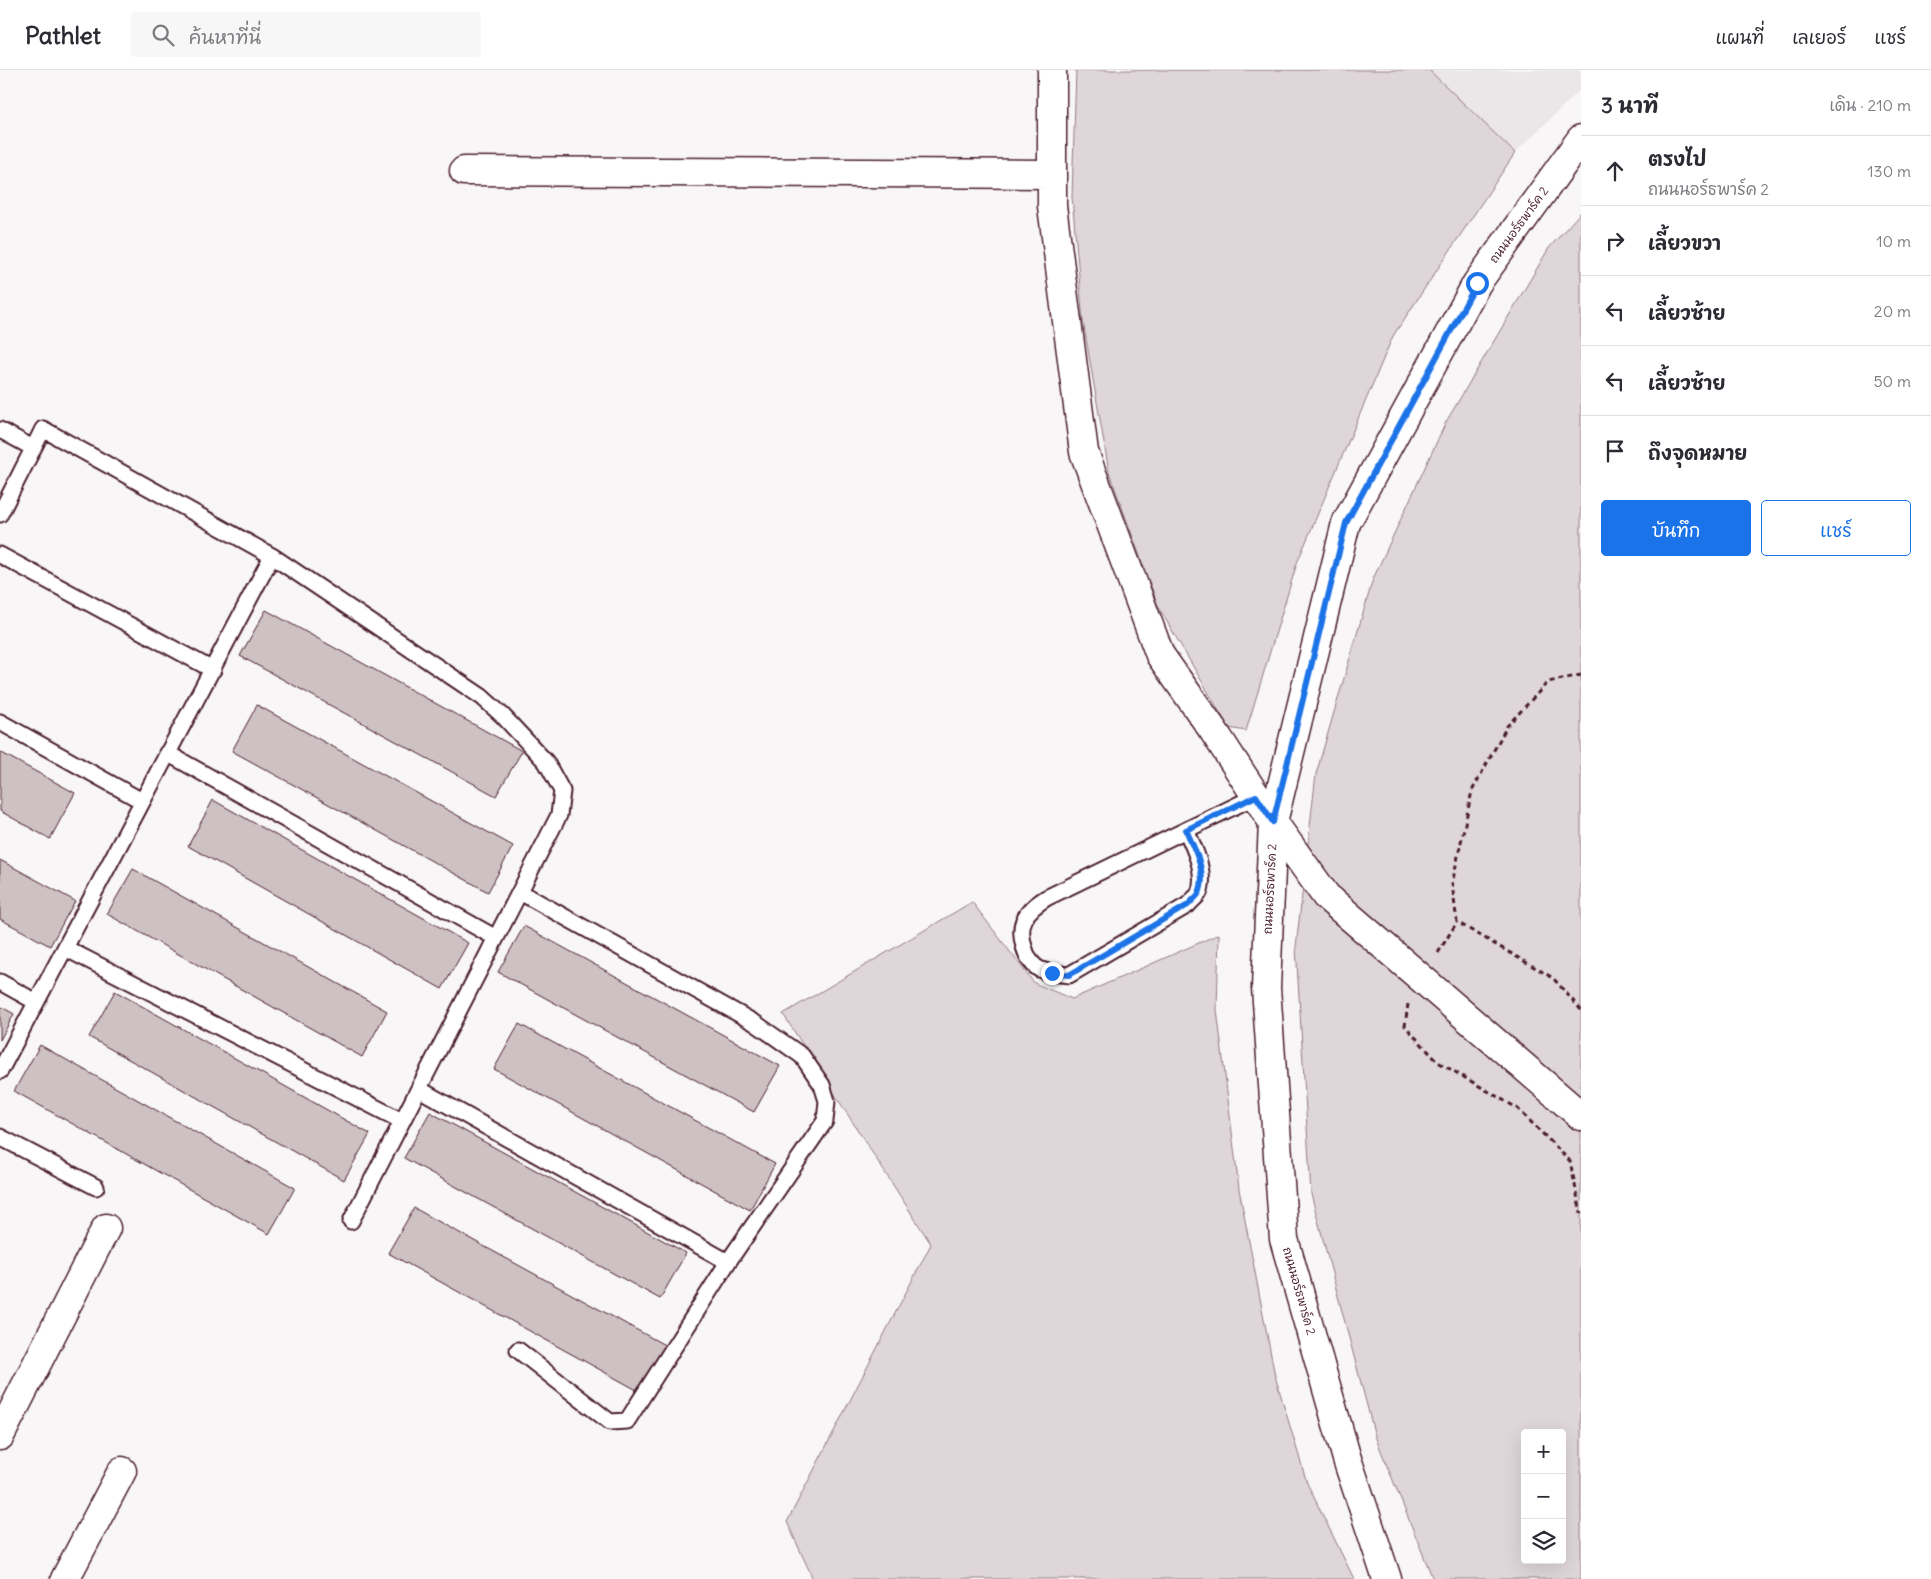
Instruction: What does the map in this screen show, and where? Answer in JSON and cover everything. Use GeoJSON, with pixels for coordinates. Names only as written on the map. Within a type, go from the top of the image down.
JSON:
{"type":"FeatureCollection","features":[{"type":"Feature","properties":{"kind":"street"},"geometry":{"type":"LineString","coordinates":[[1052,70],[1052,206],[1084,452],[1160,655],[1213,730],[1273,822],[1326,896],[1581,1116]]}},
{"type":"Feature","properties":{"kind":"street","name":"ถนนนอร์ธพาร์ค 2"},"geometry":{"type":"LineString","coordinates":[[1387,1579],[1347,1459],[1284,1239],[1266,988],[1273,822],[1346,523],[1477,283],[1581,139]]}},
{"type":"Feature","properties":{"kind":"street"},"geometry":{"type":"LineString","coordinates":[[464,171],[1052,174]]}},
{"type":"Feature","properties":{"kind":"street"},"geometry":{"type":"LineString","coordinates":[[0,1436],[106,1228]]}},
{"type":"Feature","properties":{"kind":"street"},"geometry":{"type":"LineString","coordinates":[[65,1579],[122,1472]]}},
{"type":"Feature","properties":{"kind":"lane"},"geometry":{"type":"LineString","coordinates":[[0,514],[43,429],[272,556],[482,697],[503,716],[546,762],[562,791],[562,804],[559,815],[351,1220]]}},
{"type":"Feature","properties":{"kind":"lane"},"geometry":{"type":"LineString","coordinates":[[0,430],[33,448]]}},
{"type":"Feature","properties":{"kind":"lane"},"geometry":{"type":"LineString","coordinates":[[0,555],[213,670]]}},
{"type":"Feature","properties":{"kind":"lane"},"geometry":{"type":"LineString","coordinates":[[0,1070],[272,556]]}},
{"type":"Feature","properties":{"kind":"lane"},"geometry":{"type":"LineString","coordinates":[[0,722],[142,801]]}},
{"type":"Feature","properties":{"kind":"lane"},"geometry":{"type":"LineString","coordinates":[[167,753],[496,938]]}},
{"type":"Feature","properties":{"kind":"lane"},"geometry":{"type":"LineString","coordinates":[[1186,830],[1196,852],[1201,872],[1199,893],[1188,905],[1069,975],[1037,968],[1028,957],[1021,937],[1023,920],[1030,910],[1046,898],[1186,830],[1256,796]]}},
{"type":"Feature","properties":{"kind":"lane"},"geometry":{"type":"LineString","coordinates":[[518,1350],[610,1422],[627,1422],[728,1262],[825,1121],[826,1101],[822,1085],[802,1056],[755,1022],[520,892]]}},
{"type":"Feature","properties":{"kind":"lane"},"geometry":{"type":"LineString","coordinates":[[65,948],[402,1121]]}},
{"type":"Feature","properties":{"kind":"lane"},"geometry":{"type":"LineString","coordinates":[[0,982],[36,1002]]}},
{"type":"Feature","properties":{"kind":"lane"},"geometry":{"type":"LineString","coordinates":[[419,1089],[728,1262]]}},
{"type":"Feature","properties":{"kind":"lane"},"geometry":{"type":"LineString","coordinates":[[0,1137],[96,1187]]}},
{"type":"Feature","properties":{"kind":"path"},"geometry":{"type":"LineString","coordinates":[[1581,675],[1548,682],[1507,726],[1472,791],[1452,884],[1456,922],[1553,978],[1581,1010]]}},
{"type":"Feature","properties":{"kind":"shaded area"},"geometry":{"type":"Polygon","coordinates":[[[1076,70],[1429,70],[1515,153],[1393,336],[1297,563],[1246,731],[1229,728],[1159,608],[1109,472],[1083,321],[1072,197],[1076,70]]]}},
{"type":"Feature","properties":{"kind":"shaded area"},"geometry":{"type":"Polygon","coordinates":[[[1429,70],[1581,70],[1581,89],[1515,153],[1429,70]]]}},
{"type":"Feature","properties":{"kind":"shaded area"},"geometry":{"type":"Polygon","coordinates":[[[1581,212],[1581,1579],[1433,1579],[1375,1436],[1311,1194],[1296,947],[1316,774],[1373,579],[1446,422],[1549,248],[1581,212]]]}},
{"type":"Feature","properties":{"kind":"shaded area"},"geometry":{"type":"Polygon","coordinates":[[[972,902],[1034,983],[1072,999],[1219,934],[1217,1010],[1239,1189],[1275,1376],[1307,1483],[1354,1579],[813,1579],[787,1522],[931,1244],[783,1014],[972,902]]]}},
{"type":"Feature","properties":{"kind":"building"},"geometry":{"type":"Polygon","coordinates":[[[266,610],[522,751],[496,796],[240,656],[266,610]]]}},
{"type":"Feature","properties":{"kind":"building"},"geometry":{"type":"Polygon","coordinates":[[[257,705],[513,846],[488,892],[232,751],[257,705]]]}},
{"type":"Feature","properties":{"kind":"building"},"geometry":{"type":"Polygon","coordinates":[[[0,752],[75,793],[50,839],[0,811],[0,752]]]}},
{"type":"Feature","properties":{"kind":"building"},"geometry":{"type":"Polygon","coordinates":[[[213,800],[468,943],[442,989],[188,846],[213,800]]]}},
{"type":"Feature","properties":{"kind":"building"},"geometry":{"type":"Polygon","coordinates":[[[0,860],[75,901],[50,946],[0,919],[0,860]]]}},
{"type":"Feature","properties":{"kind":"building"},"geometry":{"type":"Polygon","coordinates":[[[133,869],[387,1011],[362,1057],[107,914],[133,869]]]}},
{"type":"Feature","properties":{"kind":"building"},"geometry":{"type":"Polygon","coordinates":[[[524,926],[780,1066],[754,1112],[498,972],[524,926]]]}},
{"type":"Feature","properties":{"kind":"building"},"geometry":{"type":"Polygon","coordinates":[[[115,991],[370,1134],[344,1180],[89,1037],[115,991]]]}},
{"type":"Feature","properties":{"kind":"building"},"geometry":{"type":"Polygon","coordinates":[[[0,1006],[14,1014],[0,1040],[0,1006]]]}},
{"type":"Feature","properties":{"kind":"building"},"geometry":{"type":"Polygon","coordinates":[[[519,1024],[775,1164],[750,1210],[494,1069],[519,1024]]]}},
{"type":"Feature","properties":{"kind":"building"},"geometry":{"type":"Polygon","coordinates":[[[40,1045],[295,1188],[269,1234],[14,1091],[40,1045]]]}},
{"type":"Feature","properties":{"kind":"building"},"geometry":{"type":"Polygon","coordinates":[[[430,1112],[686,1253],[660,1299],[404,1158],[430,1112]]]}},
{"type":"Feature","properties":{"kind":"building"},"geometry":{"type":"Polygon","coordinates":[[[414,1208],[670,1348],[644,1394],[388,1253],[414,1208]]]}},
{"type":"Feature","properties":{"kind":"route"},"geometry":{"type":"LineString","coordinates":[[1052,973],[1069,975],[1188,905],[1199,893],[1201,872],[1196,852],[1186,830],[1256,796],[1273,822],[1346,523],[1477,283]]}}]}
